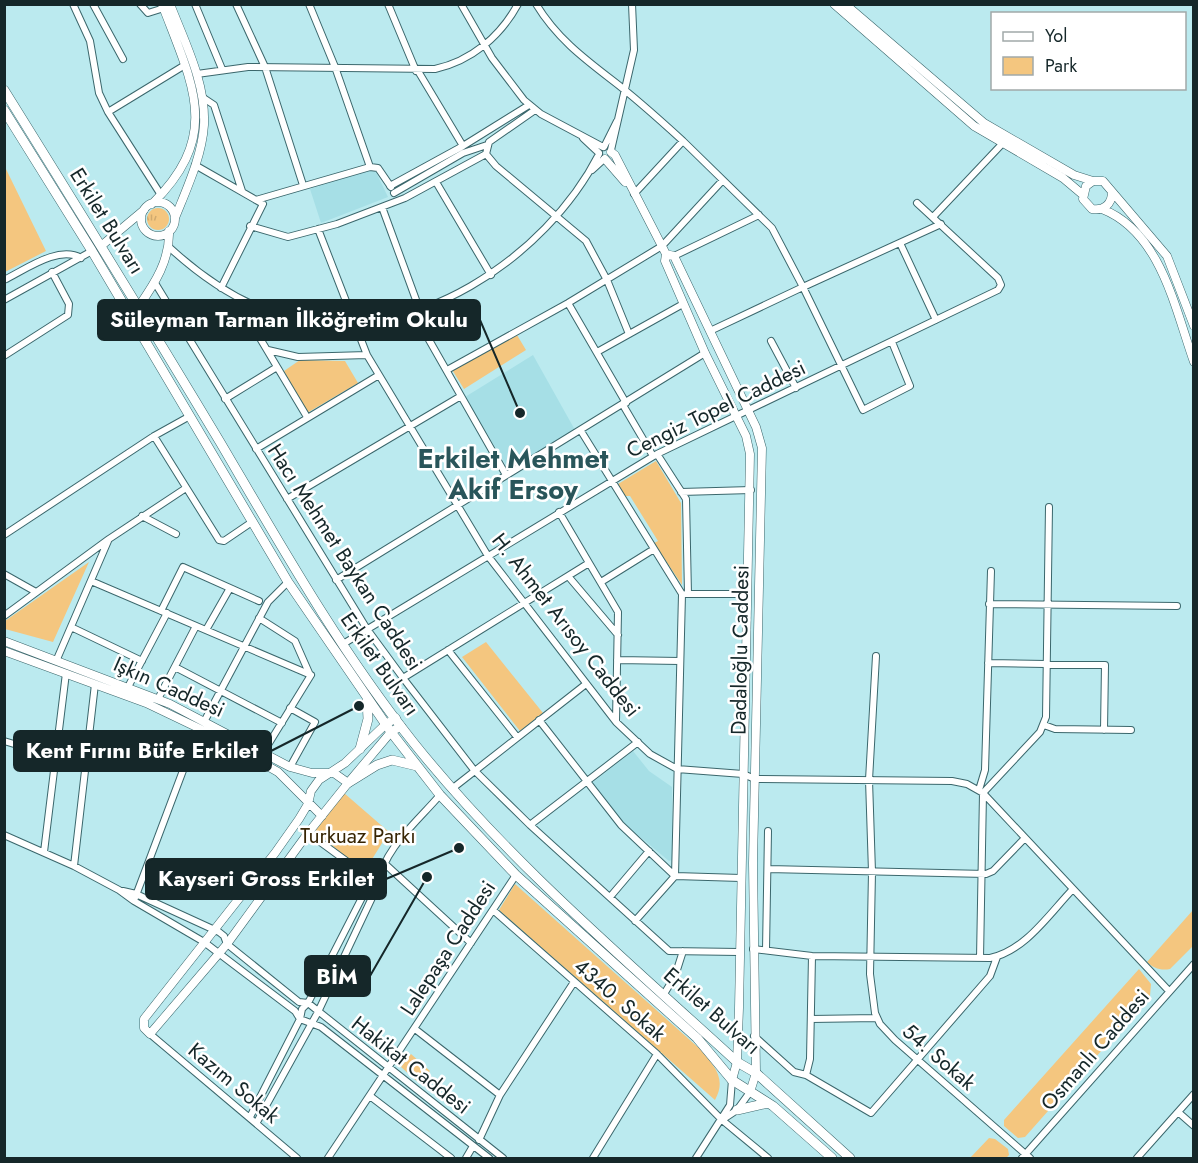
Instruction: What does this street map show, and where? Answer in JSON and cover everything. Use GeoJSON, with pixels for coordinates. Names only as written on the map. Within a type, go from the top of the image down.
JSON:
{"type":"FeatureCollection","features":[{"type":"Feature","properties":{"kind":"main road","name":"Erkilet Bulvarı"},"geometry":{"type":"LineString","coordinates":[[4,90],[139,306],[298,574],[343,644],[398,722],[522,865],[737,1062],[756,1073],[850,1158]]}},
{"type":"Feature","properties":{"kind":"main road","name":"Erkilet Bulvarı"},"geometry":{"type":"LineString","coordinates":[[4,110],[92,251],[288,582],[388,728],[417,766],[440,795],[516,875],[697,1038],[732,1080],[768,1103],[832,1158]]}},
{"type":"Feature","properties":{"kind":"main road"},"geometry":{"type":"LineString","coordinates":[[92,251],[101,246]]}},
{"type":"Feature","properties":{"kind":"main road"},"geometry":{"type":"LineString","coordinates":[[129,313],[139,306]]}},
{"type":"Feature","properties":{"kind":"main road"},"geometry":{"type":"LineString","coordinates":[[360,749],[368,719],[367,698]]}},
{"type":"Feature","properties":{"kind":"main road"},"geometry":{"type":"LineString","coordinates":[[348,783],[377,765],[392,760],[417,766]]}},
{"type":"Feature","properties":{"kind":"main road"},"geometry":{"type":"LineString","coordinates":[[736,1110],[768,1103]]}},
{"type":"Feature","properties":{"kind":"street"},"geometry":{"type":"LineString","coordinates":[[74,4],[87,32],[96,84],[108,112],[161,195]]}},
{"type":"Feature","properties":{"kind":"street"},"geometry":{"type":"LineString","coordinates":[[93,4],[123,59]]}},
{"type":"Feature","properties":{"kind":"street"},"geometry":{"type":"LineString","coordinates":[[140,4],[147,13],[166,6]]}},
{"type":"Feature","properties":{"kind":"street"},"geometry":{"type":"LineString","coordinates":[[195,4],[222,69]]}},
{"type":"Feature","properties":{"kind":"street"},"geometry":{"type":"LineString","coordinates":[[236,4],[265,67],[303,184]]}},
{"type":"Feature","properties":{"kind":"street"},"geometry":{"type":"LineString","coordinates":[[309,4],[370,167]]}},
{"type":"Feature","properties":{"kind":"street"},"geometry":{"type":"LineString","coordinates":[[388,4],[417,71],[464,146]]}},
{"type":"Feature","properties":{"kind":"street"},"geometry":{"type":"LineString","coordinates":[[461,4],[484,46],[532,107],[605,153]]}},
{"type":"Feature","properties":{"kind":"street"},"geometry":{"type":"LineString","coordinates":[[197,74],[222,69],[265,67],[334,67],[417,71],[453,64],[484,46],[503,27],[519,4]]}},
{"type":"Feature","properties":{"kind":"street"},"geometry":{"type":"LineString","coordinates":[[536,4],[572,50],[625,91],[683,141],[759,215],[780,240],[863,410],[907,389],[910,382],[892,342]]}},
{"type":"Feature","properties":{"kind":"street"},"geometry":{"type":"LineString","coordinates":[[170,248],[221,288],[270,312],[304,321],[352,324],[412,310],[490,275],[525,249],[556,218],[605,153],[617,120],[634,50],[635,25],[632,4]]}},
{"type":"Feature","properties":{"kind":"street"},"geometry":{"type":"LineString","coordinates":[[834,4],[974,126],[1063,178],[1082,194],[1088,207],[1118,215],[1151,251],[1194,362]]}},
{"type":"Feature","properties":{"kind":"street"},"geometry":{"type":"LineString","coordinates":[[845,4],[984,123],[1074,176],[1107,184],[1167,256],[1194,326]]}},
{"type":"Feature","properties":{"kind":"street"},"geometry":{"type":"LineString","coordinates":[[101,246],[161,195],[182,168],[193,142],[195,107],[185,65],[166,6]]}},
{"type":"Feature","properties":{"kind":"street"},"geometry":{"type":"LineString","coordinates":[[139,306],[155,283],[170,248],[169,231],[195,165],[204,126],[202,97],[197,74],[166,6]]}},
{"type":"Feature","properties":{"kind":"street"},"geometry":{"type":"LineString","coordinates":[[108,112],[185,65]]}},
{"type":"Feature","properties":{"kind":"street"},"geometry":{"type":"LineString","coordinates":[[202,97],[214,105],[242,192]]}},
{"type":"Feature","properties":{"kind":"street"},"geometry":{"type":"LineString","coordinates":[[392,189],[463,153],[487,145],[532,107]]}},
{"type":"Feature","properties":{"kind":"street"},"geometry":{"type":"LineString","coordinates":[[392,189],[532,107]]}},
{"type":"Feature","properties":{"kind":"street"},"geometry":{"type":"LineString","coordinates":[[633,191],[683,141]]}},
{"type":"Feature","properties":{"kind":"street"},"geometry":{"type":"LineString","coordinates":[[933,217],[1002,144]]}},
{"type":"Feature","properties":{"kind":"street"},"geometry":{"type":"LineString","coordinates":[[486,154],[487,145]]}},
{"type":"Feature","properties":{"kind":"street","name":"Dadaloğlu Caddesi"},"geometry":{"type":"LineString","coordinates":[[605,153],[633,191],[710,331],[758,433],[763,456],[753,949],[753,1035],[756,1073]]}},
{"type":"Feature","properties":{"kind":"street"},"geometry":{"type":"LineString","coordinates":[[250,226],[288,237],[318,229],[398,201],[486,154]]}},
{"type":"Feature","properties":{"kind":"street"},"geometry":{"type":"LineString","coordinates":[[486,154],[556,218],[586,241],[607,280],[629,334]]}},
{"type":"Feature","properties":{"kind":"street"},"geometry":{"type":"LineString","coordinates":[[195,165],[263,204],[221,288]]}},
{"type":"Feature","properties":{"kind":"street"},"geometry":{"type":"LineString","coordinates":[[256,200],[303,184],[370,167],[378,168],[398,201]]}},
{"type":"Feature","properties":{"kind":"street"},"geometry":{"type":"LineString","coordinates":[[667,252],[722,181]]}},
{"type":"Feature","properties":{"kind":"street"},"geometry":{"type":"LineString","coordinates":[[1082,194],[1086,186],[1094,181]]}},
{"type":"Feature","properties":{"kind":"street"},"geometry":{"type":"LineString","coordinates":[[436,182],[490,275]]}},
{"type":"Feature","properties":{"kind":"street"},"geometry":{"type":"LineString","coordinates":[[1102,209],[1110,202],[1112,192]]}},
{"type":"Feature","properties":{"kind":"street"},"geometry":{"type":"LineString","coordinates":[[710,331],[941,224],[917,203]]}},
{"type":"Feature","properties":{"kind":"street"},"geometry":{"type":"LineString","coordinates":[[148,206],[167,205],[175,218]]}},
{"type":"Feature","properties":{"kind":"street"},"geometry":{"type":"LineString","coordinates":[[148,206],[142,222],[147,231],[157,236],[169,231]]}},
{"type":"Feature","properties":{"kind":"street"},"geometry":{"type":"LineString","coordinates":[[382,207],[419,308]]}},
{"type":"Feature","properties":{"kind":"street"},"geometry":{"type":"LineString","coordinates":[[447,370],[607,280],[667,252],[759,215]]}},
{"type":"Feature","properties":{"kind":"street","name":"Cengiz Topel Caddesi"},"geometry":{"type":"LineString","coordinates":[[343,644],[655,455],[996,291],[1000,285],[998,278],[941,224]]}},
{"type":"Feature","properties":{"kind":"street","name":"H. Ahmet Arısoy Caddesi"},"geometry":{"type":"LineString","coordinates":[[318,229],[352,324],[367,355],[410,427],[488,556],[616,722],[650,754],[677,769],[743,774],[755,779]]}},
{"type":"Feature","properties":{"kind":"street"},"geometry":{"type":"LineString","coordinates":[[900,243],[936,320]]}},
{"type":"Feature","properties":{"kind":"street"},"geometry":{"type":"LineString","coordinates":[[4,300],[92,251]]}},
{"type":"Feature","properties":{"kind":"street","name":"Dadaloğlu Caddesi"},"geometry":{"type":"LineString","coordinates":[[667,252],[665,261],[705,353],[736,415],[750,454],[737,1062],[732,1080]]}},
{"type":"Feature","properties":{"kind":"street"},"geometry":{"type":"LineString","coordinates":[[4,280],[58,254],[69,253],[81,258]]}},
{"type":"Feature","properties":{"kind":"street"},"geometry":{"type":"LineString","coordinates":[[4,356],[68,315],[69,304],[52,272]]}},
{"type":"Feature","properties":{"kind":"street","name":"Hacı Mehmet Baykan Caddesi"},"geometry":{"type":"LineString","coordinates":[[155,283],[367,629],[474,770],[530,825],[669,951],[739,952]]}},
{"type":"Feature","properties":{"kind":"street"},"geometry":{"type":"LineString","coordinates":[[568,303],[655,455],[686,499],[675,876],[635,921]]}},
{"type":"Feature","properties":{"kind":"street"},"geometry":{"type":"LineString","coordinates":[[597,352],[683,304]]}},
{"type":"Feature","properties":{"kind":"street"},"geometry":{"type":"LineString","coordinates":[[412,310],[506,475]]}},
{"type":"Feature","properties":{"kind":"street"},"geometry":{"type":"LineString","coordinates":[[270,312],[258,335],[307,417]]}},
{"type":"Feature","properties":{"kind":"street"},"geometry":{"type":"LineString","coordinates":[[771,341],[796,388]]}},
{"type":"Feature","properties":{"kind":"street"},"geometry":{"type":"LineString","coordinates":[[267,350],[298,357],[367,355]]}},
{"type":"Feature","properties":{"kind":"street"},"geometry":{"type":"LineString","coordinates":[[336,580],[705,353]]}},
{"type":"Feature","properties":{"kind":"street"},"geometry":{"type":"LineString","coordinates":[[225,399],[278,367]]}},
{"type":"Feature","properties":{"kind":"street"},"geometry":{"type":"LineString","coordinates":[[256,449],[379,375]]}},
{"type":"Feature","properties":{"kind":"street"},"geometry":{"type":"LineString","coordinates":[[287,499],[460,396]]}},
{"type":"Feature","properties":{"kind":"street"},"geometry":{"type":"LineString","coordinates":[[4,535],[154,436],[190,416]]}},
{"type":"Feature","properties":{"kind":"street"},"geometry":{"type":"LineString","coordinates":[[581,431],[610,481],[685,594]]}},
{"type":"Feature","properties":{"kind":"street"},"geometry":{"type":"LineString","coordinates":[[154,436],[219,540],[224,541],[252,522]]}},
{"type":"Feature","properties":{"kind":"street"},"geometry":{"type":"LineString","coordinates":[[4,616],[109,539],[186,488]]}},
{"type":"Feature","properties":{"kind":"street"},"geometry":{"type":"LineString","coordinates":[[681,492],[751,490]]}},
{"type":"Feature","properties":{"kind":"street"},"geometry":{"type":"LineString","coordinates":[[981,791],[1044,725],[1049,507]]}},
{"type":"Feature","properties":{"kind":"street"},"geometry":{"type":"LineString","coordinates":[[559,512],[618,612],[616,722]]}},
{"type":"Feature","properties":{"kind":"street"},"geometry":{"type":"LineString","coordinates":[[142,516],[176,534]]}},
{"type":"Feature","properties":{"kind":"street"},"geometry":{"type":"LineString","coordinates":[[57,659],[109,539]]}},
{"type":"Feature","properties":{"kind":"street"},"geometry":{"type":"LineString","coordinates":[[601,582],[654,549]]}},
{"type":"Feature","properties":{"kind":"street"},"geometry":{"type":"LineString","coordinates":[[403,678],[589,563]]}},
{"type":"Feature","properties":{"kind":"street"},"geometry":{"type":"LineString","coordinates":[[128,687],[142,661],[183,567],[259,601]]}},
{"type":"Feature","properties":{"kind":"street"},"geometry":{"type":"LineString","coordinates":[[980,958],[981,791],[985,775],[991,571]]}},
{"type":"Feature","properties":{"kind":"street"},"geometry":{"type":"LineString","coordinates":[[4,574],[36,592]]}},
{"type":"Feature","properties":{"kind":"street"},"geometry":{"type":"LineString","coordinates":[[568,576],[618,635]]}},
{"type":"Feature","properties":{"kind":"street"},"geometry":{"type":"LineString","coordinates":[[91,581],[311,675]]}},
{"type":"Feature","properties":{"kind":"street"},"geometry":{"type":"LineString","coordinates":[[205,720],[268,602],[288,582]]}},
{"type":"Feature","properties":{"kind":"street"},"geometry":{"type":"LineString","coordinates":[[206,630],[230,588]]}},
{"type":"Feature","properties":{"kind":"street"},"geometry":{"type":"LineString","coordinates":[[685,594],[747,594]]}},
{"type":"Feature","properties":{"kind":"street"},"geometry":{"type":"LineString","coordinates":[[989,604],[1177,606]]}},
{"type":"Feature","properties":{"kind":"street"},"geometry":{"type":"LineString","coordinates":[[259,618],[295,641],[311,675]]}},
{"type":"Feature","properties":{"kind":"street"},"geometry":{"type":"LineString","coordinates":[[158,699],[196,626]]}},
{"type":"Feature","properties":{"kind":"street"},"geometry":{"type":"LineString","coordinates":[[71,627],[142,661]]}},
{"type":"Feature","properties":{"kind":"street","name":"Işkın Caddesi"},"geometry":{"type":"LineString","coordinates":[[4,641],[57,659],[158,699],[205,720],[290,766],[312,773],[330,772],[348,783]]}},
{"type":"Feature","properties":{"kind":"street"},"geometry":{"type":"LineString","coordinates":[[448,650],[517,738]]}},
{"type":"Feature","properties":{"kind":"street","name":"Işkın Caddesi"},"geometry":{"type":"LineString","coordinates":[[4,651],[95,684],[199,728],[278,772],[322,816]]}},
{"type":"Feature","properties":{"kind":"street","name":"54. Sokak"},"geometry":{"type":"LineString","coordinates":[[876,656],[869,780],[872,872],[870,957],[873,1008],[877,1018],[889,1034],[1026,1157]]}},
{"type":"Feature","properties":{"kind":"street"},"geometry":{"type":"LineString","coordinates":[[617,660],[680,662]]}},
{"type":"Feature","properties":{"kind":"street"},"geometry":{"type":"LineString","coordinates":[[988,663],[1105,665],[1104,730]]}},
{"type":"Feature","properties":{"kind":"street"},"geometry":{"type":"LineString","coordinates":[[175,667],[282,723]]}},
{"type":"Feature","properties":{"kind":"street"},"geometry":{"type":"LineString","coordinates":[[44,852],[66,673]]}},
{"type":"Feature","properties":{"kind":"street"},"geometry":{"type":"LineString","coordinates":[[263,753],[311,675]]}},
{"type":"Feature","properties":{"kind":"street"},"geometry":{"type":"LineString","coordinates":[[74,866],[95,684]]}},
{"type":"Feature","properties":{"kind":"street"},"geometry":{"type":"LineString","coordinates":[[453,788],[586,684]]}},
{"type":"Feature","properties":{"kind":"street"},"geometry":{"type":"LineString","coordinates":[[290,766],[315,722],[291,708]]}},
{"type":"Feature","properties":{"kind":"street"},"geometry":{"type":"LineString","coordinates":[[539,720],[621,825],[675,876],[741,878]]}},
{"type":"Feature","properties":{"kind":"street"},"geometry":{"type":"LineString","coordinates":[[388,728],[220,953],[150,1034],[144,1028],[144,1018],[275,853],[308,804],[311,791],[330,772],[388,728],[398,722]]}},
{"type":"Feature","properties":{"kind":"street"},"geometry":{"type":"LineString","coordinates":[[1044,725],[1055,729],[1131,730]]}},
{"type":"Feature","properties":{"kind":"street"},"geometry":{"type":"LineString","coordinates":[[134,902],[199,728]]}},
{"type":"Feature","properties":{"kind":"street"},"geometry":{"type":"LineString","coordinates":[[4,741],[54,756]]}},
{"type":"Feature","properties":{"kind":"street"},"geometry":{"type":"LineString","coordinates":[[530,825],[638,742]]}},
{"type":"Feature","properties":{"kind":"street"},"geometry":{"type":"LineString","coordinates":[[755,779],[967,783],[981,791],[1168,991]]}},
{"type":"Feature","properties":{"kind":"street"},"geometry":{"type":"LineString","coordinates":[[257,1122],[318,1012],[378,885],[384,863],[393,848],[440,795]]}},
{"type":"Feature","properties":{"kind":"street"},"geometry":{"type":"LineString","coordinates":[[766,951],[768,831]]}},
{"type":"Feature","properties":{"kind":"street"},"geometry":{"type":"LineString","coordinates":[[308,833],[378,885]]}},
{"type":"Feature","properties":{"kind":"street","name":"Hakikat Caddesi"},"geometry":{"type":"LineString","coordinates":[[4,835],[74,866],[119,890],[134,902],[204,942],[295,1011],[300,1019],[321,1027],[503,1158]]}},
{"type":"Feature","properties":{"kind":"street"},"geometry":{"type":"LineString","coordinates":[[768,869],[981,874],[993,871],[1025,838]]}},
{"type":"Feature","properties":{"kind":"street"},"geometry":{"type":"LineString","coordinates":[[609,897],[649,851]]}},
{"type":"Feature","properties":{"kind":"street"},"geometry":{"type":"LineString","coordinates":[[384,863],[471,943]]}},
{"type":"Feature","properties":{"kind":"street"},"geometry":{"type":"LineString","coordinates":[[250,1117],[300,1019],[302,1009],[308,1003],[372,880],[380,873]]}},
{"type":"Feature","properties":{"kind":"street","name":"Lalepaşa Caddesi"},"geometry":{"type":"LineString","coordinates":[[328,1158],[516,875]]}},
{"type":"Feature","properties":{"kind":"street"},"geometry":{"type":"LineString","coordinates":[[753,949],[812,956],[997,957],[1022,943],[1073,889]]}},
{"type":"Feature","properties":{"kind":"street","name":"Hakikat Caddesi"},"geometry":{"type":"LineString","coordinates":[[119,890],[136,894],[225,936],[227,944],[299,1002],[308,1003],[489,1158]]}},
{"type":"Feature","properties":{"kind":"street","name":"4340. Sokak"},"geometry":{"type":"LineString","coordinates":[[493,910],[657,1054],[722,1120],[768,1158]]}},
{"type":"Feature","properties":{"kind":"street"},"geometry":{"type":"LineString","coordinates":[[664,994],[675,976],[683,951]]}},
{"type":"Feature","properties":{"kind":"street"},"geometry":{"type":"LineString","coordinates":[[806,1075],[810,1059],[812,956]]}},
{"type":"Feature","properties":{"kind":"street"},"geometry":{"type":"LineString","coordinates":[[753,1035],[794,1072],[806,1075],[871,1113],[990,976],[997,957]]}},
{"type":"Feature","properties":{"kind":"street","name":"Osmanlı Caddesi"},"geometry":{"type":"LineString","coordinates":[[1026,1157],[1168,991],[1194,964]]}},
{"type":"Feature","properties":{"kind":"street"},"geometry":{"type":"LineString","coordinates":[[479,1140],[500,1095],[574,982]]}},
{"type":"Feature","properties":{"kind":"street"},"geometry":{"type":"LineString","coordinates":[[810,1019],[877,1018]]}},
{"type":"Feature","properties":{"kind":"street"},"geometry":{"type":"LineString","coordinates":[[415,1029],[500,1095]]}},
{"type":"Feature","properties":{"kind":"street","name":"Kazım Sokak"},"geometry":{"type":"LineString","coordinates":[[150,1034],[297,1158]]}},
{"type":"Feature","properties":{"kind":"street"},"geometry":{"type":"LineString","coordinates":[[593,1158],[657,1054]]}},
{"type":"Feature","properties":{"kind":"street"},"geometry":{"type":"LineString","coordinates":[[722,1120],[736,1110],[750,1092],[756,1073]]}},
{"type":"Feature","properties":{"kind":"street"},"geometry":{"type":"LineString","coordinates":[[696,1158],[730,1105],[732,1080]]}},
{"type":"Feature","properties":{"kind":"street"},"geometry":{"type":"LineString","coordinates":[[1137,1158],[1194,1094]]}},
{"type":"Feature","properties":{"kind":"street"},"geometry":{"type":"LineString","coordinates":[[370,1095],[451,1158]]}},
{"type":"Feature","properties":{"kind":"street"},"geometry":{"type":"LineString","coordinates":[[1178,1112],[1194,1126]]}},
{"type":"Feature","properties":{"kind":"street"},"geometry":{"type":"LineString","coordinates":[[466,1158],[473,1146]]}},
{"type":"Feature","properties":{"kind":"shaded area"},"geometry":{"type":"Polygon","coordinates":[[[374,168],[388,197],[321,223],[310,189],[374,168]]]}},
{"type":"Feature","properties":{"kind":"shaded area"},"geometry":{"type":"Polygon","coordinates":[[[533,355],[575,430],[509,470],[465,397],[533,355]]]}},
{"type":"Feature","properties":{"kind":"shaded area"},"geometry":{"type":"Polygon","coordinates":[[[633,751],[649,771],[672,787],[672,860],[669,861],[621,821],[592,783],[633,751]]]}},
{"type":"Feature","properties":{"kind":"green space"},"geometry":{"type":"Polygon","coordinates":[[[5,167],[46,251],[4,272],[5,167]]]}},
{"type":"Feature","properties":{"kind":"green space"},"geometry":{"type":"Polygon","coordinates":[[[158,208],[166,211],[169,219],[166,227],[158,230],[150,227],[147,219],[150,211],[158,208]]]}},
{"type":"Feature","properties":{"kind":"green space"},"geometry":{"type":"Polygon","coordinates":[[[514,330],[526,350],[464,389],[451,368],[514,330]]]}},
{"type":"Feature","properties":{"kind":"green space"},"geometry":{"type":"Polygon","coordinates":[[[300,360],[345,361],[358,383],[307,413],[284,371],[300,360]]]}},
{"type":"Feature","properties":{"kind":"green space"},"geometry":{"type":"Polygon","coordinates":[[[656,461],[681,503],[682,585],[654,543],[658,541],[630,496],[625,496],[618,484],[656,461]]]}},
{"type":"Feature","properties":{"kind":"green space"},"geometry":{"type":"Polygon","coordinates":[[[89,562],[53,642],[5,629],[5,621],[89,562]]]}},
{"type":"Feature","properties":{"kind":"green space"},"geometry":{"type":"Polygon","coordinates":[[[486,642],[543,713],[520,731],[462,657],[486,642]]]}},
{"type":"Feature","properties":{"kind":"green space","name":"Turkuaz Parkı"},"geometry":{"type":"Polygon","coordinates":[[[344,793],[389,832],[364,872],[315,831],[344,793]]]}},
{"type":"Feature","properties":{"kind":"green space"},"geometry":{"type":"Polygon","coordinates":[[[515,884],[700,1049],[714,1067],[719,1079],[720,1085],[715,1100],[499,910],[515,884]]]}},
{"type":"Feature","properties":{"kind":"green space"},"geometry":{"type":"Polygon","coordinates":[[[1193,910],[1193,946],[1170,969],[1160,969],[1149,964],[1147,962],[1193,910]]]}},
{"type":"Feature","properties":{"kind":"green space"},"geometry":{"type":"Polygon","coordinates":[[[1139,969],[1151,984],[1150,996],[1025,1137],[1018,1138],[1004,1126],[1004,1120],[1139,969]]]}},
{"type":"Feature","properties":{"kind":"green space"},"geometry":{"type":"Polygon","coordinates":[[[411,1054],[430,1071],[419,1083],[401,1067],[411,1054]]]}},
{"type":"Feature","properties":{"kind":"green space"},"geometry":{"type":"Polygon","coordinates":[[[989,1138],[995,1139],[1008,1149],[1009,1155],[1006,1158],[970,1158],[989,1138]]]}},
{"type":"Feature","properties":{"kind":"place","name":"Süleyman Tarman İlköğretim Okulu"},"geometry":{"type":"Point","coordinates":[520,413]}},
{"type":"Feature","properties":{"kind":"place","name":"Kent Fırını Büfe Erkilet"},"geometry":{"type":"Point","coordinates":[359,706]}},
{"type":"Feature","properties":{"kind":"place","name":"Kayseri Gross Erkilet"},"geometry":{"type":"Point","coordinates":[459,848]}},
{"type":"Feature","properties":{"kind":"place","name":"BİM"},"geometry":{"type":"Point","coordinates":[427,877]}},
{"type":"Feature","properties":{"kind":"district","name":"Erkilet Mehmet Akif Ersoy"},"geometry":{"type":"Point","coordinates":[513,474]}}]}
